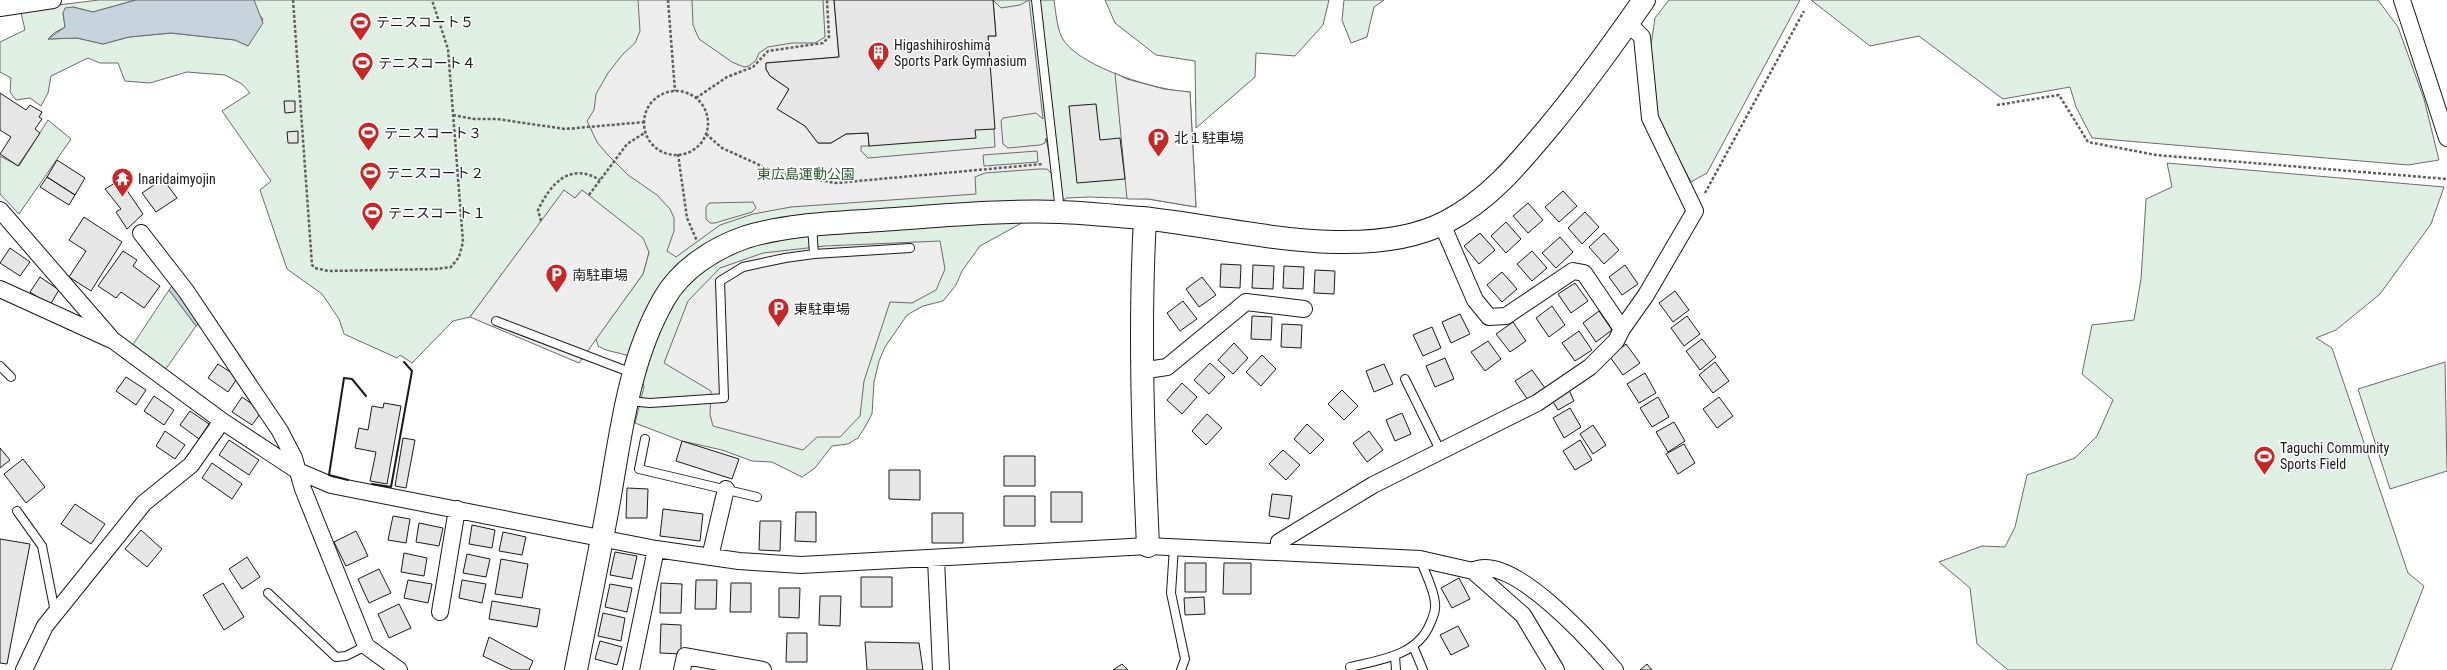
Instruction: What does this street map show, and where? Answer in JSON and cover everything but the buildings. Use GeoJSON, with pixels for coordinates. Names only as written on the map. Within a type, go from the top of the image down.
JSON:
{"type":"FeatureCollection","features":[{"type":"Feature","properties":{"kind":"street"},"geometry":{"type":"LineString","coordinates":[[0,8],[53,0]]}},
{"type":"Feature","properties":{"kind":"street"},"geometry":{"type":"LineString","coordinates":[[576,670],[603,537],[633,373],[665,296],[682,276],[701,259],[745,238],[764,232],[812,226],[933,216],[1060,212],[1145,219],[1291,239],[1332,241],[1373,240],[1406,234],[1442,224],[1488,194],[1512,171],[1586,83],[1644,0]]}},
{"type":"Feature","properties":{"kind":"street"},"geometry":{"type":"LineString","coordinates":[[2402,0],[2447,138]]}},
{"type":"Feature","properties":{"kind":"street"},"geometry":{"type":"LineString","coordinates":[[1279,552],[1279,542],[1373,485],[1440,450],[1537,403],[1583,372],[1616,341],[1622,329],[1646,295],[1695,211],[1650,118],[1642,37],[1628,23]]}},
{"type":"Feature","properties":{"kind":"street"},"geometry":{"type":"LineString","coordinates":[[0,210],[114,341]]}},
{"type":"Feature","properties":{"kind":"street"},"geometry":{"type":"LineString","coordinates":[[1145,219],[1141,294],[1140,371],[1148,546]]}},
{"type":"Feature","properties":{"kind":"street"},"geometry":{"type":"LineString","coordinates":[[1442,224],[1475,300],[1489,317],[1506,316],[1572,271],[1584,273],[1622,329]]}},
{"type":"Feature","properties":{"kind":"street"},"geometry":{"type":"LineString","coordinates":[[141,233],[186,291],[280,432],[298,471],[303,489],[366,646],[399,670]]}},
{"type":"Feature","properties":{"kind":"street"},"geometry":{"type":"LineString","coordinates":[[0,289],[114,341],[222,421],[298,471],[331,485],[603,537],[656,549],[710,557],[801,565],[1148,546],[1420,559],[1473,570],[1523,615],[1556,670]]}},
{"type":"Feature","properties":{"kind":"street"},"geometry":{"type":"LineString","coordinates":[[1140,371],[1167,367],[1246,302],[1304,309]]}},
{"type":"Feature","properties":{"kind":"street"},"geometry":{"type":"LineString","coordinates":[[24,670],[45,626],[56,615],[144,503],[191,465],[222,421]]}},
{"type":"Feature","properties":{"kind":"street"},"geometry":{"type":"LineString","coordinates":[[710,557],[726,489]]}},
{"type":"Feature","properties":{"kind":"street"},"geometry":{"type":"LineString","coordinates":[[440,612],[457,509]]}},
{"type":"Feature","properties":{"kind":"street"},"geometry":{"type":"LineString","coordinates":[[631,670],[656,549]]}},
{"type":"Feature","properties":{"kind":"street"},"geometry":{"type":"LineString","coordinates":[[936,558],[941,670]]}},
{"type":"Feature","properties":{"kind":"street"},"geometry":{"type":"LineString","coordinates":[[1473,570],[1479,567],[1493,568],[1520,580],[1545,598],[1594,645],[1615,670]]}},
{"type":"Feature","properties":{"kind":"street"},"geometry":{"type":"LineString","coordinates":[[682,670],[685,656],[763,670]]}},
{"type":"Feature","properties":{"kind":"lane"},"geometry":{"type":"LineString","coordinates":[[1036,0],[1060,212]]}},
{"type":"Feature","properties":{"kind":"lane"},"geometry":{"type":"LineString","coordinates":[[812,226],[814,254]]}},
{"type":"Feature","properties":{"kind":"lane"},"geometry":{"type":"LineString","coordinates":[[627,401],[650,403],[724,398],[720,281],[744,267],[814,254],[910,248]]}},
{"type":"Feature","properties":{"kind":"lane"},"geometry":{"type":"LineString","coordinates":[[496,321],[633,373]]}},
{"type":"Feature","properties":{"kind":"lane"},"geometry":{"type":"LineString","coordinates":[[0,366],[11,377]]}},
{"type":"Feature","properties":{"kind":"lane"},"geometry":{"type":"LineString","coordinates":[[1406,379],[1440,450]]}},
{"type":"Feature","properties":{"kind":"lane"},"geometry":{"type":"LineString","coordinates":[[645,439],[639,469],[757,497]]}},
{"type":"Feature","properties":{"kind":"lane"},"geometry":{"type":"LineString","coordinates":[[17,511],[42,546],[56,615]]}},
{"type":"Feature","properties":{"kind":"lane"},"geometry":{"type":"LineString","coordinates":[[1174,547],[1171,593],[1185,659],[1181,670]]}},
{"type":"Feature","properties":{"kind":"lane"},"geometry":{"type":"LineString","coordinates":[[1350,667],[1395,656],[1414,646],[1428,630],[1435,613],[1435,602],[1420,559]]}},
{"type":"Feature","properties":{"kind":"lane"},"geometry":{"type":"LineString","coordinates":[[268,593],[336,657],[346,656],[366,646]]}},
{"type":"Feature","properties":{"kind":"lane"},"geometry":{"type":"LineString","coordinates":[[1414,646],[1423,670]]}},
{"type":"Feature","properties":{"kind":"lane"},"geometry":{"type":"LineString","coordinates":[[1395,656],[1396,670]]}},
{"type":"Feature","properties":{"kind":"path"},"geometry":{"type":"LineString","coordinates":[[293,0],[312,265],[315,268],[328,271],[451,267],[459,257],[463,242],[448,49],[432,0]]}},
{"type":"Feature","properties":{"kind":"path"},"geometry":{"type":"LineString","coordinates":[[668,0],[675,91]]}},
{"type":"Feature","properties":{"kind":"path"},"geometry":{"type":"LineString","coordinates":[[696,98],[727,77],[753,67],[768,51],[823,43],[829,37],[827,0]]}},
{"type":"Feature","properties":{"kind":"path"},"geometry":{"type":"LineString","coordinates":[[1695,211],[1804,11]]}},
{"type":"Feature","properties":{"kind":"path"},"geometry":{"type":"LineString","coordinates":[[675,91],[688,93],[696,98],[703,105],[707,114],[706,134],[694,149],[678,154],[664,152],[655,146],[646,132],[645,122],[649,105],[657,97],[675,91]]}},
{"type":"Feature","properties":{"kind":"path"},"geometry":{"type":"LineString","coordinates":[[1997,105],[2060,95],[2088,142],[2156,155],[2447,179]]}},
{"type":"Feature","properties":{"kind":"path"},"geometry":{"type":"LineString","coordinates":[[453,115],[474,119],[497,119],[565,129],[645,122]]}},
{"type":"Feature","properties":{"kind":"path"},"geometry":{"type":"LineString","coordinates":[[589,195],[627,144],[646,132]]}},
{"type":"Feature","properties":{"kind":"path"},"geometry":{"type":"LineString","coordinates":[[706,134],[722,148],[777,173],[836,182],[1051,163]]}},
{"type":"Feature","properties":{"kind":"path"},"geometry":{"type":"LineString","coordinates":[[678,154],[687,218],[698,242]]}},
{"type":"Feature","properties":{"kind":"path"},"geometry":{"type":"LineString","coordinates":[[541,221],[538,210],[544,198],[566,176],[580,172],[589,174],[600,180]]}},
{"type":"Feature","properties":{"kind":"green space","name":"東広島運動公園"},"geometry":{"type":"Polygon","coordinates":[[[99,0],[136,0],[93,12],[73,7],[63,13],[65,27],[54,33],[48,39],[77,38],[103,44],[129,37],[171,33],[235,40],[248,46],[263,19],[257,12],[254,0],[1054,0],[1057,22],[1064,41],[1074,51],[1087,60],[1104,69],[1141,83],[1176,91],[1190,92],[1196,207],[1148,199],[1089,197],[1067,198],[980,246],[962,271],[956,285],[943,301],[923,306],[907,315],[885,347],[879,361],[874,382],[872,414],[858,438],[848,444],[832,446],[815,468],[802,477],[772,462],[752,461],[722,450],[682,441],[635,423],[644,387],[642,380],[646,360],[606,350],[598,346],[596,339],[643,274],[649,252],[582,190],[575,198],[564,191],[470,317],[453,321],[412,363],[400,355],[397,358],[344,334],[339,319],[322,294],[287,269],[260,190],[271,181],[222,111],[250,93],[242,84],[225,75],[187,72],[150,83],[125,81],[118,63],[100,63],[88,58],[51,76],[48,93],[41,106],[30,98],[16,100],[10,92],[11,78],[0,72],[0,42],[25,30],[21,13],[58,5],[99,0]]]}},
{"type":"Feature","properties":{"kind":"green space"},"geometry":{"type":"Polygon","coordinates":[[[1105,0],[1329,0],[1323,25],[1295,56],[1256,53],[1255,77],[1196,128],[1195,61],[1156,55],[1115,23],[1105,0]]]}},
{"type":"Feature","properties":{"kind":"green space"},"geometry":{"type":"Polygon","coordinates":[[[1344,0],[1384,0],[1374,7],[1367,37],[1351,43],[1342,20],[1344,0]]]}},
{"type":"Feature","properties":{"kind":"green space"},"geometry":{"type":"Polygon","coordinates":[[[1669,0],[1800,0],[1707,173],[1691,182],[1653,111],[1648,65],[1655,18],[1669,0]]]}},
{"type":"Feature","properties":{"kind":"green space"},"geometry":{"type":"Polygon","coordinates":[[[1811,0],[2378,0],[2398,27],[2424,99],[2439,160],[2408,165],[2092,138],[2076,107],[2070,87],[2003,99],[1919,36],[1870,46],[1811,0]]]}},
{"type":"Feature","properties":{"kind":"green space"},"geometry":{"type":"Polygon","coordinates":[[[48,120],[71,139],[19,214],[0,194],[0,156],[19,166],[48,120]]]}},
{"type":"Feature","properties":{"kind":"green space"},"geometry":{"type":"Polygon","coordinates":[[[2167,163],[2444,187],[2431,224],[2380,294],[2336,330],[2316,338],[2332,348],[2408,573],[2424,586],[2391,670],[2008,670],[1977,644],[1970,588],[1939,562],[1982,546],[2005,547],[2015,527],[2027,475],[2075,458],[2097,436],[2113,400],[2082,374],[2092,325],[2134,320],[2141,279],[2146,199],[2172,187],[2167,163]]]}},
{"type":"Feature","properties":{"kind":"green space"},"geometry":{"type":"Polygon","coordinates":[[[169,290],[196,326],[163,373],[132,346],[169,290]]]}},
{"type":"Feature","properties":{"kind":"green space"},"geometry":{"type":"Polygon","coordinates":[[[2445,362],[2447,471],[2390,489],[2358,389],[2445,362]]]}},
{"type":"Feature","properties":{"kind":"shaded area"},"geometry":{"type":"Polygon","coordinates":[[[136,0],[254,0],[263,23],[248,46],[235,40],[171,33],[129,37],[103,44],[77,38],[48,39],[65,27],[63,13],[65,8],[73,7],[93,12],[136,0]]]}},
{"type":"Feature","properties":{"kind":"shaded area"},"geometry":{"type":"Polygon","coordinates":[[[638,0],[692,0],[693,25],[699,39],[732,62],[744,67],[749,66],[756,60],[759,53],[768,47],[792,43],[815,43],[825,37],[823,0],[834,0],[839,57],[766,63],[766,69],[770,76],[789,89],[778,109],[805,126],[818,143],[831,143],[846,134],[868,133],[869,146],[861,146],[861,151],[868,158],[995,147],[988,36],[996,36],[993,0],[1001,8],[1020,5],[1029,0],[1043,119],[1036,113],[1003,118],[1001,121],[1003,144],[1008,148],[1040,145],[1045,143],[1046,138],[1053,175],[1047,169],[985,173],[975,177],[976,194],[791,207],[753,214],[720,225],[676,257],[667,251],[674,231],[674,218],[670,209],[657,195],[628,175],[607,154],[597,142],[587,121],[594,110],[596,94],[608,73],[623,54],[635,43],[640,31],[638,0]],[[1037,151],[983,155],[984,166],[1038,162],[1037,151]],[[753,202],[709,203],[706,207],[706,219],[710,223],[715,223],[752,212],[756,208],[753,202]]]}},
{"type":"Feature","properties":{"kind":"shaded area","name":"北１駐車場"},"geometry":{"type":"Polygon","coordinates":[[[1115,73],[1127,79],[1164,89],[1190,92],[1196,207],[1148,199],[1127,199],[1115,73]]]}},
{"type":"Feature","properties":{"kind":"shaded area","name":"南駐車場"},"geometry":{"type":"Polygon","coordinates":[[[564,190],[575,198],[582,190],[643,238],[649,252],[643,274],[579,363],[470,317],[564,190]]]}},
{"type":"Feature","properties":{"kind":"shaded area","name":"東駐車場"},"geometry":{"type":"Polygon","coordinates":[[[940,241],[945,269],[936,290],[912,303],[890,302],[864,381],[860,416],[840,437],[817,437],[803,450],[713,426],[710,415],[711,391],[664,363],[688,301],[720,268],[763,253],[825,246],[940,241]]]}},
{"type":"Feature","properties":{"kind":"shaded area"},"geometry":{"type":"Polygon","coordinates":[[[173,284],[200,322],[196,326],[169,290],[173,284]]]}},
{"type":"Feature","properties":{"kind":"wall"},"geometry":{"type":"LineString","coordinates":[[372,484],[391,487],[412,371],[404,362]]}},
{"type":"Feature","properties":{"kind":"wall"},"geometry":{"type":"LineString","coordinates":[[348,480],[329,475],[344,378],[352,379],[366,396]]}},
{"type":"Feature","properties":{"kind":"place","name":"テニスコート５"},"geometry":{"type":"Point","coordinates":[360,42]}},
{"type":"Feature","properties":{"kind":"place","name":"Higashihiroshima Sports Park Gymnasium"},"geometry":{"type":"Point","coordinates":[879,72]}},
{"type":"Feature","properties":{"kind":"place","name":"テニスコート４"},"geometry":{"type":"Point","coordinates":[363,82]}},
{"type":"Feature","properties":{"kind":"place","name":"テニスコート３"},"geometry":{"type":"Point","coordinates":[368,152]}},
{"type":"Feature","properties":{"kind":"place","name":"北１駐車場"},"geometry":{"type":"Point","coordinates":[1158,158]}},
{"type":"Feature","properties":{"kind":"place","name":"テニスコート２"},"geometry":{"type":"Point","coordinates":[370,192]}},
{"type":"Feature","properties":{"kind":"place","name":"Inaridaimyojin"},"geometry":{"type":"Point","coordinates":[123,198]}},
{"type":"Feature","properties":{"kind":"place","name":"テニスコート１"},"geometry":{"type":"Point","coordinates":[372,232]}},
{"type":"Feature","properties":{"kind":"place","name":"南駐車場"},"geometry":{"type":"Point","coordinates":[557,294]}},
{"type":"Feature","properties":{"kind":"place","name":"東駐車場"},"geometry":{"type":"Point","coordinates":[779,328]}},
{"type":"Feature","properties":{"kind":"place","name":"Taguchi Community Sports Field"},"geometry":{"type":"Point","coordinates":[2264,476]}}]}
